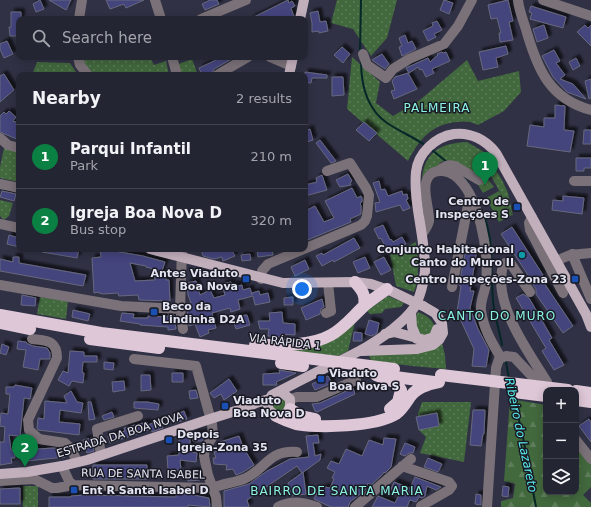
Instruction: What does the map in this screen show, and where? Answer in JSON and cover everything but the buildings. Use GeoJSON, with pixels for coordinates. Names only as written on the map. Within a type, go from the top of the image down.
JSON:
{"type":"FeatureCollection","features":[{"type":"Feature","properties":{"kind":"highway"},"geometry":{"type":"LineString","coordinates":[[355,282],[363,291],[365,298],[364,306]]}},
{"type":"Feature","properties":{"kind":"highway"},"geometry":{"type":"LineString","coordinates":[[198,345],[274,345],[321,340],[332,335],[364,306],[389,290]]}},
{"type":"Feature","properties":{"kind":"highway","name":"VIA RÁPIDA 1"},"geometry":{"type":"LineString","coordinates":[[0,315],[101,333],[198,345],[386,374],[543,388]]}},
{"type":"Feature","properties":{"kind":"highway","name":"VIA RÁPIDA 1"},"geometry":{"type":"LineString","coordinates":[[0,323],[108,342],[285,359],[386,374]]}},
{"type":"Feature","properties":{"kind":"highway"},"geometry":{"type":"LineString","coordinates":[[386,374],[401,390],[401,404]]}},
{"type":"Feature","properties":{"kind":"highway"},"geometry":{"type":"LineString","coordinates":[[273,414],[290,408],[301,416],[317,420],[342,420],[374,415],[401,404],[416,390],[440,378]]}},
{"type":"Feature","properties":{"kind":"highway","name":"VIA RÁPIDA 1"},"geometry":{"type":"LineString","coordinates":[[440,378],[543,391]]}},
{"type":"Feature","properties":{"kind":"highway"},"geometry":{"type":"LineString","coordinates":[[579,391],[591,393]]}},
{"type":"Feature","properties":{"kind":"highway"},"geometry":{"type":"LineString","coordinates":[[579,400],[591,402]]}},
{"type":"Feature","properties":{"kind":"main road"},"geometry":{"type":"LineString","coordinates":[[301,16],[304,0]]}},
{"type":"Feature","properties":{"kind":"main road"},"geometry":{"type":"LineString","coordinates":[[393,332],[408,318],[415,306],[425,272],[416,186],[416,171],[422,155],[433,143],[446,136],[463,134],[474,136],[490,145],[496,153],[588,316],[591,326]]}},
{"type":"Feature","properties":{"kind":"main road"},"geometry":{"type":"LineString","coordinates":[[182,253],[261,279],[283,284],[355,282],[371,284],[389,290],[435,313],[442,323],[443,333],[434,346],[362,351]]}},
{"type":"Feature","properties":{"kind":"main road"},"geometry":{"type":"LineString","coordinates":[[393,332],[417,339],[429,340],[434,337],[438,328],[437,322],[426,309]]}},
{"type":"Feature","properties":{"kind":"main road"},"geometry":{"type":"LineString","coordinates":[[411,312],[412,327],[417,339]]}},
{"type":"Feature","properties":{"kind":"main road"},"geometry":{"type":"LineString","coordinates":[[393,332],[405,348]]}},
{"type":"Feature","properties":{"kind":"main road","name":"ESTRADA DA BOA NOVA"},"geometry":{"type":"LineString","coordinates":[[0,474],[27,472],[77,462],[245,408],[273,396],[296,383],[383,342],[393,332]]}},
{"type":"Feature","properties":{"kind":"main road"},"geometry":{"type":"LineString","coordinates":[[290,408],[296,383]]}},
{"type":"Feature","properties":{"kind":"main road"},"geometry":{"type":"LineString","coordinates":[[273,414],[268,407],[273,396],[282,393],[290,408]]}},
{"type":"Feature","properties":{"kind":"main road","name":"ESTRADA DA BOA NOVA"},"geometry":{"type":"LineString","coordinates":[[245,408],[273,414]]}},
{"type":"Feature","properties":{"kind":"street"},"geometry":{"type":"LineString","coordinates":[[79,16],[82,0]]}},
{"type":"Feature","properties":{"kind":"street"},"geometry":{"type":"LineString","coordinates":[[155,0],[160,16]]}},
{"type":"Feature","properties":{"kind":"street"},"geometry":{"type":"LineString","coordinates":[[208,16],[246,0]]}},
{"type":"Feature","properties":{"kind":"street"},"geometry":{"type":"LineString","coordinates":[[363,54],[367,65],[386,78],[392,69],[409,59],[444,44],[458,26],[472,0]]}},
{"type":"Feature","properties":{"kind":"street"},"geometry":{"type":"LineString","coordinates":[[518,0],[534,58],[549,84],[566,99],[591,110]]}},
{"type":"Feature","properties":{"kind":"street"},"geometry":{"type":"LineString","coordinates":[[542,0],[591,16]]}},
{"type":"Feature","properties":{"kind":"street"},"geometry":{"type":"LineString","coordinates":[[79,60],[80,65],[86,72]]}},
{"type":"Feature","properties":{"kind":"street"},"geometry":{"type":"LineString","coordinates":[[173,60],[176,72]]}},
{"type":"Feature","properties":{"kind":"street"},"geometry":{"type":"LineString","coordinates":[[222,72],[243,60]]}},
{"type":"Feature","properties":{"kind":"street"},"geometry":{"type":"LineString","coordinates":[[277,60],[291,66]]}},
{"type":"Feature","properties":{"kind":"street"},"geometry":{"type":"LineString","coordinates":[[0,138],[8,145],[16,147]]}},
{"type":"Feature","properties":{"kind":"street"},"geometry":{"type":"LineString","coordinates":[[308,247],[361,225],[365,222],[367,216],[369,195],[350,163],[327,171]]}},
{"type":"Feature","properties":{"kind":"street"},"geometry":{"type":"LineString","coordinates":[[439,171],[444,166],[451,165],[478,180]]}},
{"type":"Feature","properties":{"kind":"street"},"geometry":{"type":"LineString","coordinates":[[422,234],[429,220],[425,185],[427,179],[432,173],[439,171],[445,171],[452,174],[458,178],[470,195],[479,217],[484,240],[486,268],[486,284],[481,309],[487,333],[500,358],[496,368],[487,507]]}},
{"type":"Feature","properties":{"kind":"street"},"geometry":{"type":"LineString","coordinates":[[574,181],[591,181]]}},
{"type":"Feature","properties":{"kind":"street"},"geometry":{"type":"LineString","coordinates":[[0,184],[16,187]]}},
{"type":"Feature","properties":{"kind":"street"},"geometry":{"type":"LineString","coordinates":[[452,287],[470,195]]}},
{"type":"Feature","properties":{"kind":"street"},"geometry":{"type":"LineString","coordinates":[[532,217],[529,223],[530,230],[563,292]]}},
{"type":"Feature","properties":{"kind":"street"},"geometry":{"type":"LineString","coordinates":[[0,224],[16,227]]}},
{"type":"Feature","properties":{"kind":"street"},"geometry":{"type":"LineString","coordinates":[[261,279],[262,271],[268,264],[295,252]]}},
{"type":"Feature","properties":{"kind":"street"},"geometry":{"type":"LineString","coordinates":[[182,253],[180,310],[183,329]]}},
{"type":"Feature","properties":{"kind":"street"},"geometry":{"type":"LineString","coordinates":[[556,260],[572,254],[591,253]]}},
{"type":"Feature","properties":{"kind":"street"},"geometry":{"type":"LineString","coordinates":[[572,254],[591,299]]}},
{"type":"Feature","properties":{"kind":"street"},"geometry":{"type":"LineString","coordinates":[[530,292],[511,264],[505,264],[502,269],[501,284],[505,302],[514,327],[546,382],[546,387]]}},
{"type":"Feature","properties":{"kind":"street"},"geometry":{"type":"LineString","coordinates":[[326,313],[331,311],[328,283]]}},
{"type":"Feature","properties":{"kind":"street"},"geometry":{"type":"LineString","coordinates":[[0,285],[121,306],[180,310]]}},
{"type":"Feature","properties":{"kind":"street"},"geometry":{"type":"LineString","coordinates":[[32,338],[50,342],[54,345],[57,351],[57,358],[28,420],[29,430],[39,439],[65,443],[72,450],[77,462]]}},
{"type":"Feature","properties":{"kind":"street"},"geometry":{"type":"LineString","coordinates":[[500,358],[506,356],[514,357],[543,389]]}},
{"type":"Feature","properties":{"kind":"street"},"geometry":{"type":"LineString","coordinates":[[134,359],[196,366],[212,424],[213,436],[205,450],[204,456],[216,497],[217,507]]}},
{"type":"Feature","properties":{"kind":"street"},"geometry":{"type":"LineString","coordinates":[[290,408],[297,397],[316,397],[356,380]]}},
{"type":"Feature","properties":{"kind":"street"},"geometry":{"type":"LineString","coordinates":[[101,455],[97,429],[138,416]]}},
{"type":"Feature","properties":{"kind":"street"},"geometry":{"type":"LineString","coordinates":[[579,444],[591,459]]}},
{"type":"Feature","properties":{"kind":"street"},"geometry":{"type":"LineString","coordinates":[[213,488],[224,483],[244,479],[280,453],[286,451],[297,452]]}},
{"type":"Feature","properties":{"kind":"street"},"geometry":{"type":"LineString","coordinates":[[355,507],[411,459]]}},
{"type":"Feature","properties":{"kind":"street","name":"RUA DE SANTA ISABEL"},"geometry":{"type":"LineString","coordinates":[[62,466],[69,481],[73,484]]}},
{"type":"Feature","properties":{"kind":"street"},"geometry":{"type":"LineString","coordinates":[[402,466],[450,477],[452,486],[449,490],[420,506]]}},
{"type":"Feature","properties":{"kind":"street","name":"RUA DE SANTA ISABEL"},"geometry":{"type":"LineString","coordinates":[[0,481],[34,479],[52,488],[73,484],[213,488]]}},
{"type":"Feature","properties":{"kind":"street"},"geometry":{"type":"LineString","coordinates":[[278,507],[292,502],[303,502],[317,507]]}},
{"type":"Feature","properties":{"kind":"green space"},"geometry":{"type":"Polygon","coordinates":[[[337,0],[397,0],[387,38],[371,56],[353,29],[331,23],[337,0]]]}},
{"type":"Feature","properties":{"kind":"green space"},"geometry":{"type":"Polygon","coordinates":[[[352,57],[380,82],[376,103],[393,116],[420,100],[467,60],[478,81],[519,71],[521,92],[504,111],[478,125],[465,121],[448,123],[433,130],[421,140],[408,161],[347,109],[352,57]]]}},
{"type":"Feature","properties":{"kind":"green space"},"geometry":{"type":"Polygon","coordinates":[[[83,60],[152,60],[154,65],[166,61],[168,72],[91,72],[84,64],[83,60]]]}},
{"type":"Feature","properties":{"kind":"green space"},"geometry":{"type":"Polygon","coordinates":[[[192,60],[197,72],[179,72],[176,65],[192,60]]]}},
{"type":"Feature","properties":{"kind":"green space"},"geometry":{"type":"Polygon","coordinates":[[[37,62],[70,63],[76,72],[33,72],[37,62]]]}},
{"type":"Feature","properties":{"kind":"green space"},"geometry":{"type":"Polygon","coordinates":[[[467,142],[484,152],[502,180],[508,193],[513,216],[490,174],[468,173],[447,161],[443,161],[437,168],[428,170],[422,178],[427,161],[436,150],[450,144],[467,142]]]}},
{"type":"Feature","properties":{"kind":"green space"},"geometry":{"type":"Polygon","coordinates":[[[4,148],[16,150],[16,181],[0,178],[0,167],[4,148]]]}},
{"type":"Feature","properties":{"kind":"green space"},"geometry":{"type":"Polygon","coordinates":[[[486,177],[494,187],[483,193],[477,183],[486,177]]]}},
{"type":"Feature","properties":{"kind":"green space"},"geometry":{"type":"Polygon","coordinates":[[[499,191],[512,215],[499,222],[486,198],[499,191]]]}},
{"type":"Feature","properties":{"kind":"green space"},"geometry":{"type":"Polygon","coordinates":[[[0,200],[13,203],[9,216],[4,220],[0,216],[0,200]]]}},
{"type":"Feature","properties":{"kind":"green space"},"geometry":{"type":"Polygon","coordinates":[[[416,242],[418,274],[414,292],[396,286],[390,255],[416,242]]]}},
{"type":"Feature","properties":{"kind":"green space"},"geometry":{"type":"Polygon","coordinates":[[[388,296],[404,303],[401,307],[385,309],[382,313],[370,314],[367,311],[355,322],[348,351],[338,356],[282,351],[351,322],[388,296]]]}},
{"type":"Feature","properties":{"kind":"green space"},"geometry":{"type":"Polygon","coordinates":[[[40,297],[68,301],[66,319],[37,314],[40,297]]]}},
{"type":"Feature","properties":{"kind":"green space"},"geometry":{"type":"Polygon","coordinates":[[[418,312],[429,318],[433,323],[435,329],[427,337],[417,333],[415,318],[418,312]]]}},
{"type":"Feature","properties":{"kind":"green space"},"geometry":{"type":"Polygon","coordinates":[[[442,343],[446,369],[373,361],[370,359],[369,354],[442,343]]]}},
{"type":"Feature","properties":{"kind":"green space"},"geometry":{"type":"Polygon","coordinates":[[[279,398],[284,400],[286,405],[284,410],[279,412],[274,410],[272,405],[274,400],[279,398]]]}},
{"type":"Feature","properties":{"kind":"green space"},"geometry":{"type":"Polygon","coordinates":[[[510,399],[543,404],[543,495],[579,495],[579,449],[591,463],[591,487],[583,495],[591,503],[591,507],[501,507],[501,501],[513,498],[515,484],[504,481],[510,399]]]}},
{"type":"Feature","properties":{"kind":"green space"},"geometry":{"type":"Polygon","coordinates":[[[422,402],[471,402],[464,462],[420,453],[426,437],[419,430],[418,414],[422,402]]]}},
{"type":"Feature","properties":{"kind":"green space"},"geometry":{"type":"Polygon","coordinates":[[[23,486],[38,486],[38,507],[23,507],[23,486]]]}},
{"type":"Feature","properties":{"kind":"waterway","name":"Ribeiro do Lazareto"},"geometry":{"type":"LineString","coordinates":[[360,51],[361,0]]}},
{"type":"Feature","properties":{"kind":"waterway","name":"Ribeiro do Lazareto"},"geometry":{"type":"LineString","coordinates":[[361,61],[362,78],[366,95],[374,111],[387,123],[425,145]]}},
{"type":"Feature","properties":{"kind":"waterway","name":"Ribeiro do Lazareto"},"geometry":{"type":"LineString","coordinates":[[432,150],[447,162]]}},
{"type":"Feature","properties":{"kind":"waterway","name":"Ribeiro do Lazareto"},"geometry":{"type":"LineString","coordinates":[[462,176],[468,183]]}},
{"type":"Feature","properties":{"kind":"waterway","name":"Ribeiro do Lazareto"},"geometry":{"type":"LineString","coordinates":[[483,214],[490,237],[494,309],[502,345]]}},
{"type":"Feature","properties":{"kind":"waterway","name":"Ribeiro do Lazareto"},"geometry":{"type":"LineString","coordinates":[[506,362],[509,379]]}},
{"type":"Feature","properties":{"kind":"waterway","name":"Ribeiro do Lazareto"},"geometry":{"type":"LineString","coordinates":[[513,397],[522,432],[536,507]]}},
{"type":"Feature","properties":{"kind":"place","name":"Parqui Infantil"},"geometry":{"type":"Point","coordinates":[485,185]}},
{"type":"Feature","properties":{"kind":"place","name":"Centro de Inspeções S"},"geometry":{"type":"Point","coordinates":[517,207]}},
{"type":"Feature","properties":{"kind":"place","name":"Conjunto Habitacional Canto do Muro II"},"geometry":{"type":"Point","coordinates":[522,255]}},
{"type":"Feature","properties":{"kind":"place","name":"Antes Viaduto Boa Nova"},"geometry":{"type":"Point","coordinates":[246,279]}},
{"type":"Feature","properties":{"kind":"place","name":"Centro Inspeções-Zona 23"},"geometry":{"type":"Point","coordinates":[575,279]}},
{"type":"Feature","properties":{"kind":"place","name":"Beco da Lindinha D2A"},"geometry":{"type":"Point","coordinates":[154,312]}},
{"type":"Feature","properties":{"kind":"place","name":"Viaduto Boa Nova S"},"geometry":{"type":"Point","coordinates":[321,379]}},
{"type":"Feature","properties":{"kind":"place","name":"Viaduto Boa Nova D"},"geometry":{"type":"Point","coordinates":[225,406]}},
{"type":"Feature","properties":{"kind":"place","name":"Depois Igreja-Zona 35"},"geometry":{"type":"Point","coordinates":[169,440]}},
{"type":"Feature","properties":{"kind":"place","name":"Igreja Boa Nova D"},"geometry":{"type":"Point","coordinates":[25,467]}},
{"type":"Feature","properties":{"kind":"place","name":"Ent R Santa Isabel D"},"geometry":{"type":"Point","coordinates":[74,490]}},
{"type":"Feature","properties":{"kind":"district","name":"PALMEIRA"},"geometry":{"type":"Point","coordinates":[437,108]}},
{"type":"Feature","properties":{"kind":"district","name":"CANTO DO MURO"},"geometry":{"type":"Point","coordinates":[497,316]}},
{"type":"Feature","properties":{"kind":"district","name":"BAIRRO DE SANTA MARIA"},"geometry":{"type":"Point","coordinates":[337,491]}}]}
